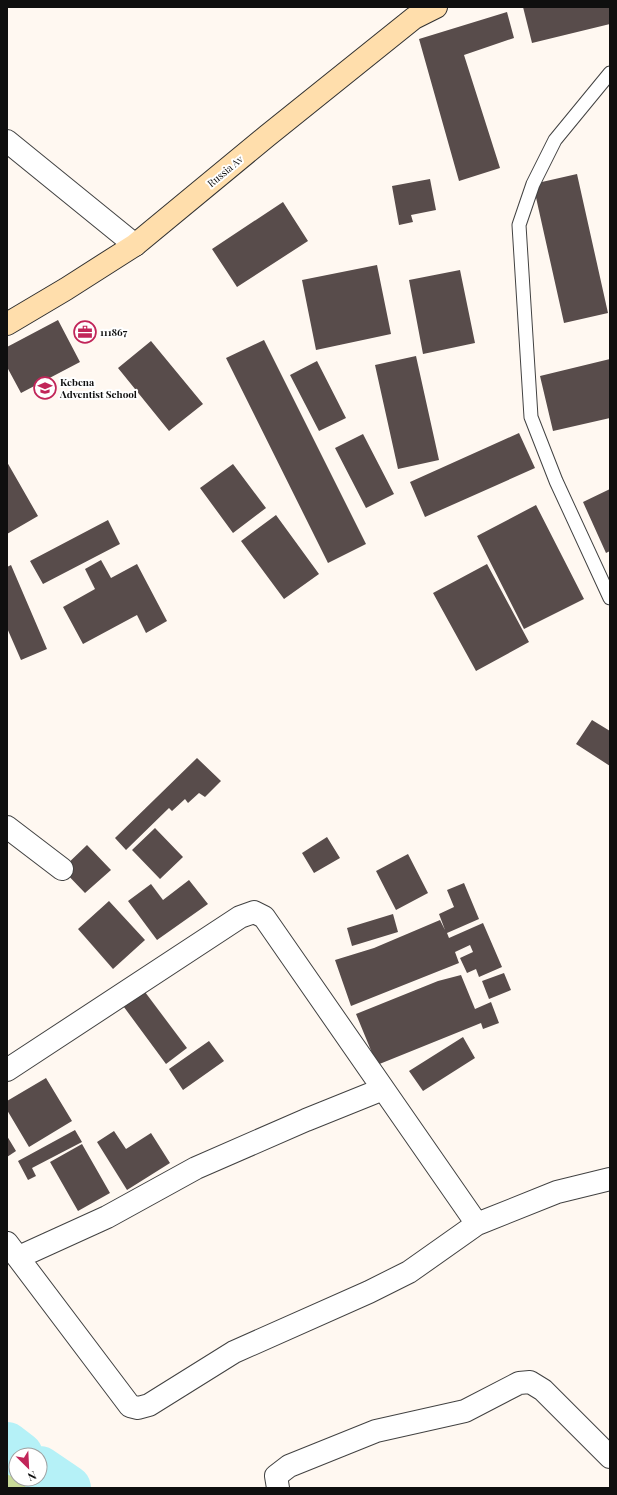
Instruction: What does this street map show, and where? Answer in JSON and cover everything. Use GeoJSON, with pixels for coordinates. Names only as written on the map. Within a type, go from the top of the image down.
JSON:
{"type":"FeatureCollection","features":[{"type":"Feature","properties":{"kind":"main road","name":"Russia Av"},"geometry":{"type":"LineString","coordinates":[[7,324],[60,293],[135,245],[267,136],[414,18],[436,7]]}},
{"type":"Feature","properties":{"kind":"street"},"geometry":{"type":"LineString","coordinates":[[7,142],[135,245]]}},
{"type":"Feature","properties":{"kind":"street"},"geometry":{"type":"LineString","coordinates":[[7,827],[62,869]]}},
{"type":"Feature","properties":{"kind":"street"},"geometry":{"type":"LineString","coordinates":[[7,1070],[240,917],[254,912],[264,917],[477,1224]]}},
{"type":"Feature","properties":{"kind":"street"},"geometry":{"type":"LineString","coordinates":[[383,1089],[306,1120],[196,1168],[107,1216],[13,1250],[130,1406],[138,1408],[149,1405],[234,1352],[370,1292],[409,1272],[477,1224],[557,1192],[610,1180]]}},
{"type":"Feature","properties":{"kind":"street"},"geometry":{"type":"LineString","coordinates":[[278,1488],[276,1476],[289,1466],[376,1431],[465,1411],[519,1383],[530,1382],[543,1390],[610,1456]]}},
{"type":"Feature","properties":{"kind":"lane"},"geometry":{"type":"LineString","coordinates":[[610,73],[555,140],[533,184],[519,225],[531,417],[556,481],[610,598]]}},
{"type":"Feature","properties":{"kind":"green space"},"geometry":{"type":"Polygon","coordinates":[[[7,1466],[8,1487],[35,1488],[7,1488],[7,1466]]]}},
{"type":"Feature","properties":{"kind":"building"},"geometry":{"type":"Polygon","coordinates":[[[523,7],[610,7],[610,24],[532,43],[523,7]]]}},
{"type":"Feature","properties":{"kind":"building"},"geometry":{"type":"Polygon","coordinates":[[[507,12],[514,38],[464,55],[500,168],[459,181],[419,39],[507,12]]]}},
{"type":"Feature","properties":{"kind":"building"},"geometry":{"type":"Polygon","coordinates":[[[577,174],[608,313],[564,323],[533,184],[577,174]]]}},
{"type":"Feature","properties":{"kind":"building"},"geometry":{"type":"Polygon","coordinates":[[[430,179],[436,210],[411,215],[413,222],[399,225],[392,186],[430,179]]]}},
{"type":"Feature","properties":{"kind":"building"},"geometry":{"type":"Polygon","coordinates":[[[283,202],[308,241],[237,287],[212,249],[283,202]]]}},
{"type":"Feature","properties":{"kind":"building"},"geometry":{"type":"Polygon","coordinates":[[[377,265],[391,334],[316,350],[302,280],[377,265]]]}},
{"type":"Feature","properties":{"kind":"building"},"geometry":{"type":"Polygon","coordinates":[[[460,270],[475,343],[423,354],[409,280],[460,270]]]}},
{"type":"Feature","properties":{"kind":"building"},"geometry":{"type":"Polygon","coordinates":[[[58,320],[80,362],[21,393],[7,367],[7,347],[58,320]]]}},
{"type":"Feature","properties":{"kind":"building"},"geometry":{"type":"Polygon","coordinates":[[[264,340],[366,544],[328,563],[226,358],[264,340]]]}},
{"type":"Feature","properties":{"kind":"building"},"geometry":{"type":"Polygon","coordinates":[[[151,341],[203,404],[169,431],[118,368],[151,341]]]}},
{"type":"Feature","properties":{"kind":"building"},"geometry":{"type":"Polygon","coordinates":[[[416,356],[439,460],[398,469],[375,365],[416,356]]]}},
{"type":"Feature","properties":{"kind":"building"},"geometry":{"type":"Polygon","coordinates":[[[610,359],[610,418],[553,431],[540,376],[610,359]]]}},
{"type":"Feature","properties":{"kind":"building"},"geometry":{"type":"Polygon","coordinates":[[[317,361],[346,418],[319,431],[290,375],[317,361]]]}},
{"type":"Feature","properties":{"kind":"building"},"geometry":{"type":"Polygon","coordinates":[[[519,433],[535,468],[425,517],[410,482],[519,433]]]}},
{"type":"Feature","properties":{"kind":"building"},"geometry":{"type":"Polygon","coordinates":[[[363,434],[394,494],[366,508],[335,448],[363,434]]]}},
{"type":"Feature","properties":{"kind":"building"},"geometry":{"type":"Polygon","coordinates":[[[7,462],[38,516],[7,534],[7,462]]]}},
{"type":"Feature","properties":{"kind":"building"},"geometry":{"type":"Polygon","coordinates":[[[233,464],[266,508],[233,533],[200,488],[233,464]]]}},
{"type":"Feature","properties":{"kind":"building"},"geometry":{"type":"Polygon","coordinates":[[[610,489],[610,551],[606,553],[583,502],[610,489]]]}},
{"type":"Feature","properties":{"kind":"building"},"geometry":{"type":"Polygon","coordinates":[[[536,505],[584,599],[524,629],[477,536],[536,505]]]}},
{"type":"Feature","properties":{"kind":"building"},"geometry":{"type":"Polygon","coordinates":[[[276,515],[319,574],[284,599],[241,541],[276,515]]]}},
{"type":"Feature","properties":{"kind":"building"},"geometry":{"type":"Polygon","coordinates":[[[108,520],[120,544],[43,584],[30,561],[108,520]]]}},
{"type":"Feature","properties":{"kind":"building"},"geometry":{"type":"Polygon","coordinates":[[[101,560],[111,578],[137,564],[167,621],[146,633],[137,615],[83,644],[63,607],[95,589],[85,569],[101,560]]]}},
{"type":"Feature","properties":{"kind":"building"},"geometry":{"type":"Polygon","coordinates":[[[487,564],[529,642],[476,671],[433,593],[487,564]]]}},
{"type":"Feature","properties":{"kind":"building"},"geometry":{"type":"Polygon","coordinates":[[[11,565],[47,649],[21,660],[7,628],[7,567],[11,565]]]}},
{"type":"Feature","properties":{"kind":"building"},"geometry":{"type":"Polygon","coordinates":[[[592,720],[610,731],[610,766],[576,744],[592,720]]]}},
{"type":"Feature","properties":{"kind":"building"},"geometry":{"type":"Polygon","coordinates":[[[197,758],[221,781],[205,797],[199,793],[188,803],[185,799],[172,811],[169,808],[126,850],[115,838],[197,758]]]}},
{"type":"Feature","properties":{"kind":"building"},"geometry":{"type":"Polygon","coordinates":[[[155,828],[183,857],[160,879],[132,850],[155,828]]]}},
{"type":"Feature","properties":{"kind":"building"},"geometry":{"type":"Polygon","coordinates":[[[327,837],[340,858],[314,873],[302,853],[327,837]]]}},
{"type":"Feature","properties":{"kind":"building"},"geometry":{"type":"Polygon","coordinates":[[[87,845],[111,870],[85,893],[62,869],[87,845]]]}},
{"type":"Feature","properties":{"kind":"building"},"geometry":{"type":"Polygon","coordinates":[[[408,854],[428,893],[396,910],[376,871],[408,854]]]}},
{"type":"Feature","properties":{"kind":"building"},"geometry":{"type":"Polygon","coordinates":[[[189,880],[208,904],[157,940],[128,901],[151,884],[163,900],[189,880]]]}},
{"type":"Feature","properties":{"kind":"building"},"geometry":{"type":"Polygon","coordinates":[[[464,883],[479,919],[447,933],[449,938],[483,923],[502,967],[479,977],[476,969],[467,973],[460,958],[473,952],[470,945],[455,952],[459,963],[351,1006],[335,960],[374,948],[440,920],[445,930],[439,914],[454,907],[447,890],[464,883]]]}},
{"type":"Feature","properties":{"kind":"building"},"geometry":{"type":"Polygon","coordinates":[[[109,901],[145,940],[113,969],[78,929],[109,901]]]}},
{"type":"Feature","properties":{"kind":"building"},"geometry":{"type":"Polygon","coordinates":[[[393,914],[398,932],[352,946],[347,928],[393,914]]]}},
{"type":"Feature","properties":{"kind":"building"},"geometry":{"type":"Polygon","coordinates":[[[504,973],[511,990],[489,999],[482,981],[504,973]]]}},
{"type":"Feature","properties":{"kind":"building"},"geometry":{"type":"Polygon","coordinates":[[[461,975],[475,1009],[491,1002],[499,1023],[483,1029],[481,1023],[377,1065],[356,1014],[438,981],[461,975]]]}},
{"type":"Feature","properties":{"kind":"building"},"geometry":{"type":"Polygon","coordinates":[[[142,988],[187,1048],[166,1064],[121,1003],[142,988]]]}},
{"type":"Feature","properties":{"kind":"building"},"geometry":{"type":"Polygon","coordinates":[[[463,1037],[475,1058],[423,1091],[409,1071],[463,1037]]]}},
{"type":"Feature","properties":{"kind":"building"},"geometry":{"type":"Polygon","coordinates":[[[209,1041],[224,1061],[183,1090],[169,1069],[209,1041]]]}},
{"type":"Feature","properties":{"kind":"building"},"geometry":{"type":"Polygon","coordinates":[[[46,1078],[72,1121],[29,1147],[7,1110],[7,1101],[46,1078]]]}},
{"type":"Feature","properties":{"kind":"building"},"geometry":{"type":"Polygon","coordinates":[[[75,1130],[82,1142],[32,1168],[36,1176],[28,1180],[18,1161],[75,1130]]]}},
{"type":"Feature","properties":{"kind":"building"},"geometry":{"type":"Polygon","coordinates":[[[114,1131],[126,1149],[151,1133],[170,1163],[127,1190],[97,1142],[114,1131]]]}},
{"type":"Feature","properties":{"kind":"building"},"geometry":{"type":"Polygon","coordinates":[[[7,1136],[16,1151],[7,1157],[7,1136]]]}},
{"type":"Feature","properties":{"kind":"building"},"geometry":{"type":"Polygon","coordinates":[[[82,1144],[110,1193],[78,1211],[50,1162],[82,1144]]]}},
{"type":"Feature","properties":{"kind":"waterway"},"geometry":{"type":"LineString","coordinates":[[48,1474],[68,1488]]}},
{"type":"Feature","properties":{"kind":"place","name":"111867"},"geometry":{"type":"Point","coordinates":[85,332]}},
{"type":"Feature","properties":{"kind":"place","name":"Kebena Adventist School"},"geometry":{"type":"Point","coordinates":[45,388]}}]}
